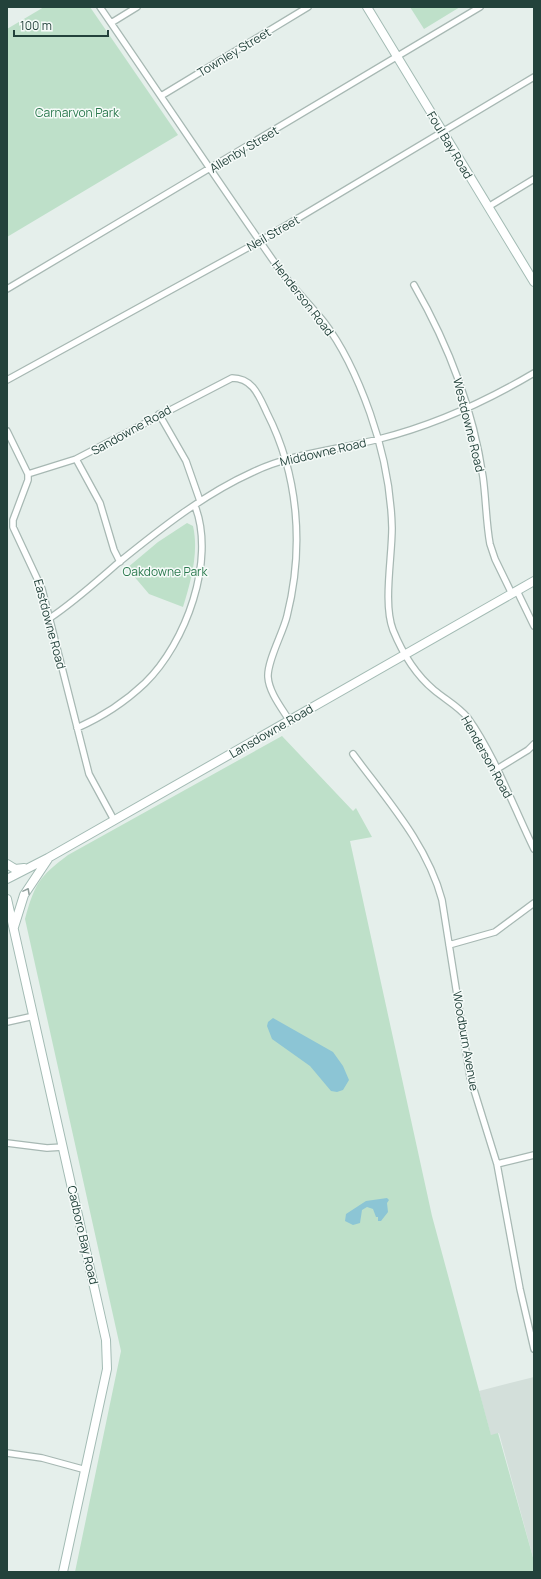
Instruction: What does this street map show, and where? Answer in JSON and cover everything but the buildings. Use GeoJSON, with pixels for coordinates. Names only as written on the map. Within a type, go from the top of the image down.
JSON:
{"type":"FeatureCollection","features":[{"type":"Feature","properties":{"kind":"main road","name":"Foul Bay Road"},"geometry":{"type":"LineString","coordinates":[[367,7],[534,282]]}},
{"type":"Feature","properties":{"kind":"main road","name":"Lansdowne Road"},"geometry":{"type":"LineString","coordinates":[[7,879],[48,858],[534,581]]}},
{"type":"Feature","properties":{"kind":"main road"},"geometry":{"type":"LineString","coordinates":[[13,928],[24,895],[48,858]]}},
{"type":"Feature","properties":{"kind":"main road"},"geometry":{"type":"LineString","coordinates":[[7,864],[19,869],[34,865]]}},
{"type":"Feature","properties":{"kind":"main road","name":"Cadboro Bay Road"},"geometry":{"type":"LineString","coordinates":[[7,899],[106,1340],[108,1369],[63,1572]]}},
{"type":"Feature","properties":{"kind":"street","name":"Henderson Road"},"geometry":{"type":"LineString","coordinates":[[100,7],[286,279],[326,324],[358,382],[379,439],[389,487],[391,520],[389,610],[393,628],[405,654],[423,679],[435,691],[456,705],[466,715],[497,769],[534,849]]}},
{"type":"Feature","properties":{"kind":"street"},"geometry":{"type":"LineString","coordinates":[[110,23],[137,7]]}},
{"type":"Feature","properties":{"kind":"street","name":"Townley Street"},"geometry":{"type":"LineString","coordinates":[[161,96],[308,7]]}},
{"type":"Feature","properties":{"kind":"street","name":"Allenby Street"},"geometry":{"type":"LineString","coordinates":[[7,289],[480,7]]}},
{"type":"Feature","properties":{"kind":"street","name":"Neil Street"},"geometry":{"type":"LineString","coordinates":[[7,380],[260,241],[534,77]]}},
{"type":"Feature","properties":{"kind":"street"},"geometry":{"type":"LineString","coordinates":[[488,207],[534,179]]}},
{"type":"Feature","properties":{"kind":"street","name":"Westdowne Road"},"geometry":{"type":"LineString","coordinates":[[414,285],[444,342],[468,409],[483,478],[490,544],[495,559],[534,626]]}},
{"type":"Feature","properties":{"kind":"street","name":"Middowne Road"},"geometry":{"type":"LineString","coordinates":[[50,618],[161,529],[200,501],[253,472],[285,459],[379,439],[431,424],[468,409],[534,373]]}},
{"type":"Feature","properties":{"kind":"street","name":"Sandowne Road"},"geometry":{"type":"LineString","coordinates":[[28,474],[76,459],[159,414],[232,378],[246,380],[256,390],[278,437],[285,459]]}},
{"type":"Feature","properties":{"kind":"street"},"geometry":{"type":"LineString","coordinates":[[159,414],[186,460],[200,501]]}},
{"type":"Feature","properties":{"kind":"street"},"geometry":{"type":"LineString","coordinates":[[7,431],[28,474]]}},
{"type":"Feature","properties":{"kind":"street"},"geometry":{"type":"LineString","coordinates":[[76,459],[100,503],[114,550],[120,562]]}},
{"type":"Feature","properties":{"kind":"street"},"geometry":{"type":"LineString","coordinates":[[285,459],[296,513],[297,550],[292,596],[268,676],[269,684],[288,720]]}},
{"type":"Feature","properties":{"kind":"street","name":"Eastdowne Road"},"geometry":{"type":"LineString","coordinates":[[28,474],[28,480],[13,520],[13,527],[38,577],[50,618],[89,774],[114,820]]}},
{"type":"Feature","properties":{"kind":"street"},"geometry":{"type":"LineString","coordinates":[[77,728],[110,710],[146,682],[169,654],[187,619],[199,572],[202,552],[201,527],[195,506]]}},
{"type":"Feature","properties":{"kind":"street"},"geometry":{"type":"LineString","coordinates":[[497,769],[528,750],[534,744]]}},
{"type":"Feature","properties":{"kind":"street","name":"Woodburn Avenue"},"geometry":{"type":"LineString","coordinates":[[353,754],[414,837],[432,869],[442,900],[470,1077],[497,1164],[520,1289],[534,1349]]}},
{"type":"Feature","properties":{"kind":"street"},"geometry":{"type":"LineString","coordinates":[[449,945],[495,932],[534,903]]}},
{"type":"Feature","properties":{"kind":"street"},"geometry":{"type":"LineString","coordinates":[[7,1022],[34,1016]]}},
{"type":"Feature","properties":{"kind":"street"},"geometry":{"type":"LineString","coordinates":[[7,1143],[47,1148],[63,1147]]}},
{"type":"Feature","properties":{"kind":"street"},"geometry":{"type":"LineString","coordinates":[[497,1164],[534,1155]]}},
{"type":"Feature","properties":{"kind":"street"},"geometry":{"type":"LineString","coordinates":[[7,1453],[42,1458],[86,1470]]}},
{"type":"Feature","properties":{"kind":"shaded area"},"geometry":{"type":"Polygon","coordinates":[[[534,1377],[534,1561],[499,1433],[491,1436],[479,1391],[534,1377]]]}},
{"type":"Feature","properties":{"kind":"green space","name":"Carnarvon Park"},"geometry":{"type":"Polygon","coordinates":[[[44,7],[90,7],[178,135],[7,237],[7,29],[44,7]]]}},
{"type":"Feature","properties":{"kind":"green space"},"geometry":{"type":"Polygon","coordinates":[[[410,7],[460,7],[424,29],[410,7]]]}},
{"type":"Feature","properties":{"kind":"green space","name":"Oakdowne Park"},"geometry":{"type":"Polygon","coordinates":[[[187,523],[193,526],[195,536],[195,556],[189,587],[183,607],[149,594],[127,568],[158,542],[187,523]]]}},
{"type":"Feature","properties":{"kind":"green space"},"geometry":{"type":"Polygon","coordinates":[[[282,736],[353,811],[356,808],[372,837],[350,841],[432,1216],[491,1435],[498,1433],[534,1561],[534,1572],[75,1572],[121,1351],[25,919],[35,889],[39,882],[50,869],[68,855],[282,736]]]}},
{"type":"Feature","properties":{"kind":"water"},"geometry":{"type":"Polygon","coordinates":[[[273,1018],[333,1052],[343,1066],[349,1080],[343,1090],[337,1092],[331,1091],[310,1066],[272,1039],[267,1026],[268,1022],[273,1018]]]}},
{"type":"Feature","properties":{"kind":"water"},"geometry":{"type":"Polygon","coordinates":[[[387,1198],[389,1200],[387,1203],[388,1212],[381,1221],[378,1221],[378,1217],[376,1217],[373,1209],[367,1207],[362,1210],[360,1223],[353,1225],[345,1221],[346,1214],[366,1201],[387,1198]]]}}]}
